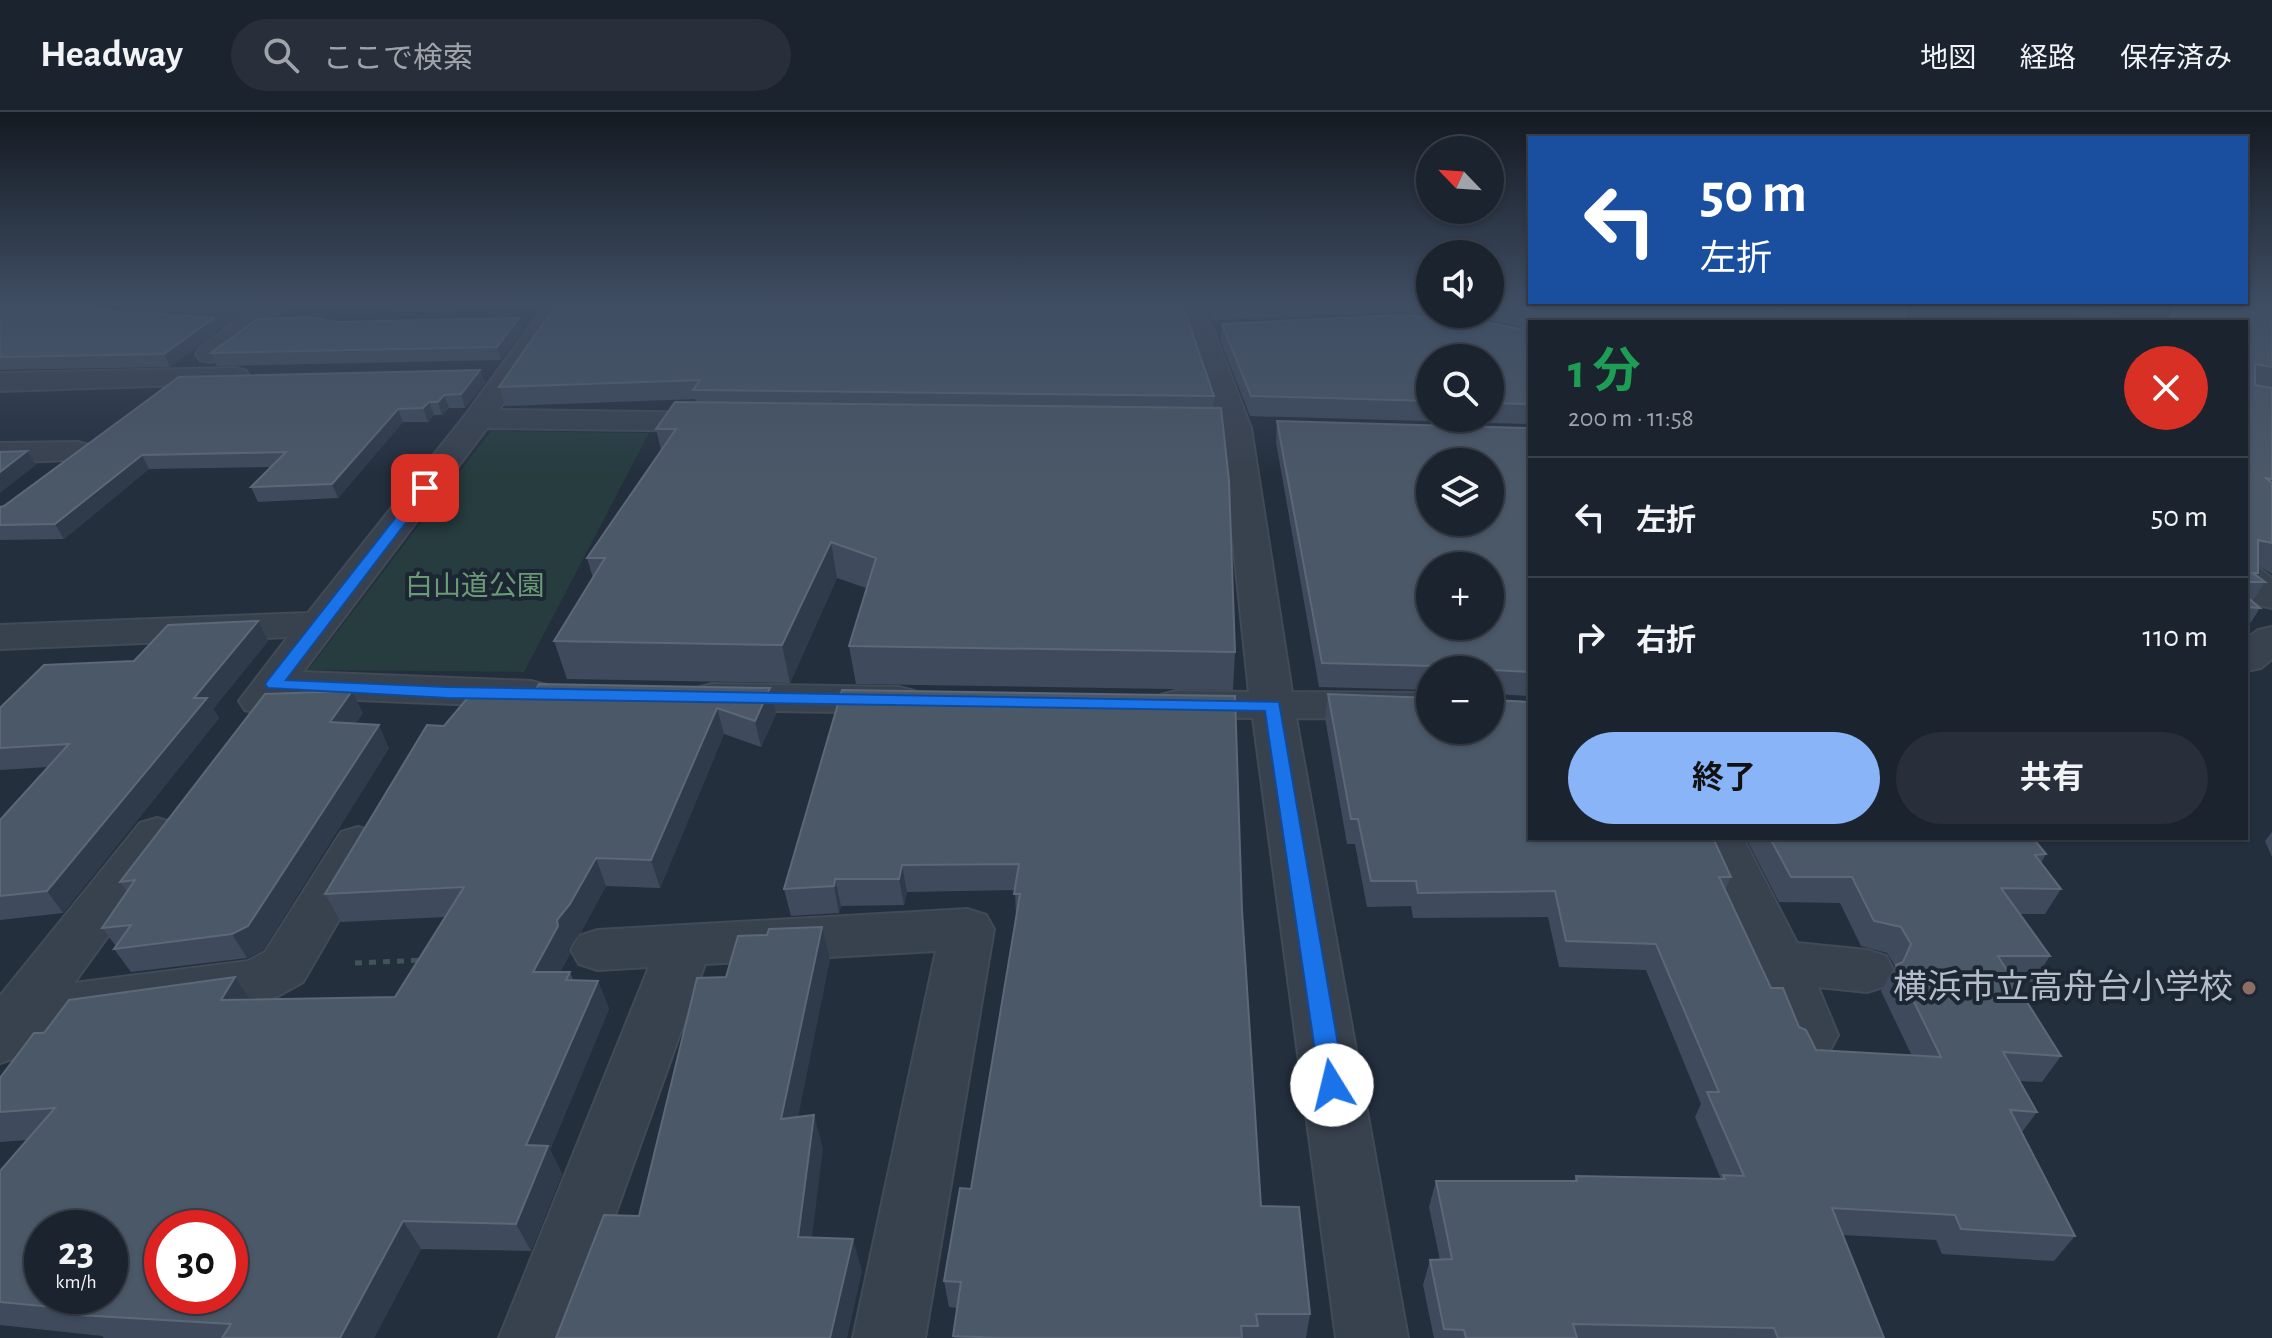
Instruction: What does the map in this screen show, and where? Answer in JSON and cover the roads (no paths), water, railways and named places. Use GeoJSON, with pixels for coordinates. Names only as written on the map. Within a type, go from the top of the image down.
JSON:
{"type":"FeatureCollection","features":[{"type":"Feature","properties":{"kind":"street"},"geometry":{"type":"LineString","coordinates":[[140,406],[205,360]]}},
{"type":"Feature","properties":{"kind":"street"},"geometry":{"type":"LineString","coordinates":[[235,735],[478,419],[499,371],[508,360]]}},
{"type":"Feature","properties":{"kind":"street"},"geometry":{"type":"LineString","coordinates":[[1211,360],[1235,428],[1273,706],[1372,1338]]}},
{"type":"Feature","properties":{"kind":"street"},"geometry":{"type":"LineString","coordinates":[[0,382],[270,376]]}},
{"type":"Feature","properties":{"kind":"street"},"geometry":{"type":"LineString","coordinates":[[478,419],[746,422]]}},
{"type":"Feature","properties":{"kind":"street"},"geometry":{"type":"LineString","coordinates":[[0,453],[90,442],[44,477]]}},
{"type":"Feature","properties":{"kind":"street"},"geometry":{"type":"LineString","coordinates":[[2248,578],[2272,597]]}},
{"type":"Feature","properties":{"kind":"street"},"geometry":{"type":"LineString","coordinates":[[0,637],[320,624]]}},
{"type":"Feature","properties":{"kind":"street"},"geometry":{"type":"LineString","coordinates":[[2248,657],[2272,639]]}},
{"type":"Feature","properties":{"kind":"street"},"geometry":{"type":"LineString","coordinates":[[274,684],[436,713],[575,695]]}},
{"type":"Feature","properties":{"kind":"street"},"geometry":{"type":"LineString","coordinates":[[670,696],[940,700]]}},
{"type":"Feature","properties":{"kind":"street"},"geometry":{"type":"LineString","coordinates":[[1130,703],[1273,706],[1330,702],[1416,705]]}},
{"type":"Feature","properties":{"kind":"street"},"geometry":{"type":"LineString","coordinates":[[10,1026],[258,981],[284,967],[382,802]]}},
{"type":"Feature","properties":{"kind":"street"},"geometry":{"type":"LineString","coordinates":[[10,1026],[176,810]]}},
{"type":"Feature","properties":{"kind":"street"},"geometry":{"type":"LineString","coordinates":[[1719,840],[1780,962],[1809,1035]]}},
{"type":"Feature","properties":{"kind":"street"},"geometry":{"type":"LineString","coordinates":[[598,950],[967,929],[889,1338]]}},
{"type":"Feature","properties":{"kind":"street"},"geometry":{"type":"LineString","coordinates":[[535,1338],[685,946]]}},
{"type":"Feature","properties":{"kind":"street"},"geometry":{"type":"LineString","coordinates":[[1780,962],[1867,971]]}},
{"type":"Feature","properties":{"kind":"place","name":"横浜市立高舟台小学校"},"geometry":{"type":"Point","coordinates":[2249,988]}},
{"type":"Feature","properties":{"kind":"park label","name":"白山道公園"},"geometry":{"type":"Point","coordinates":[475,587]}}]}
